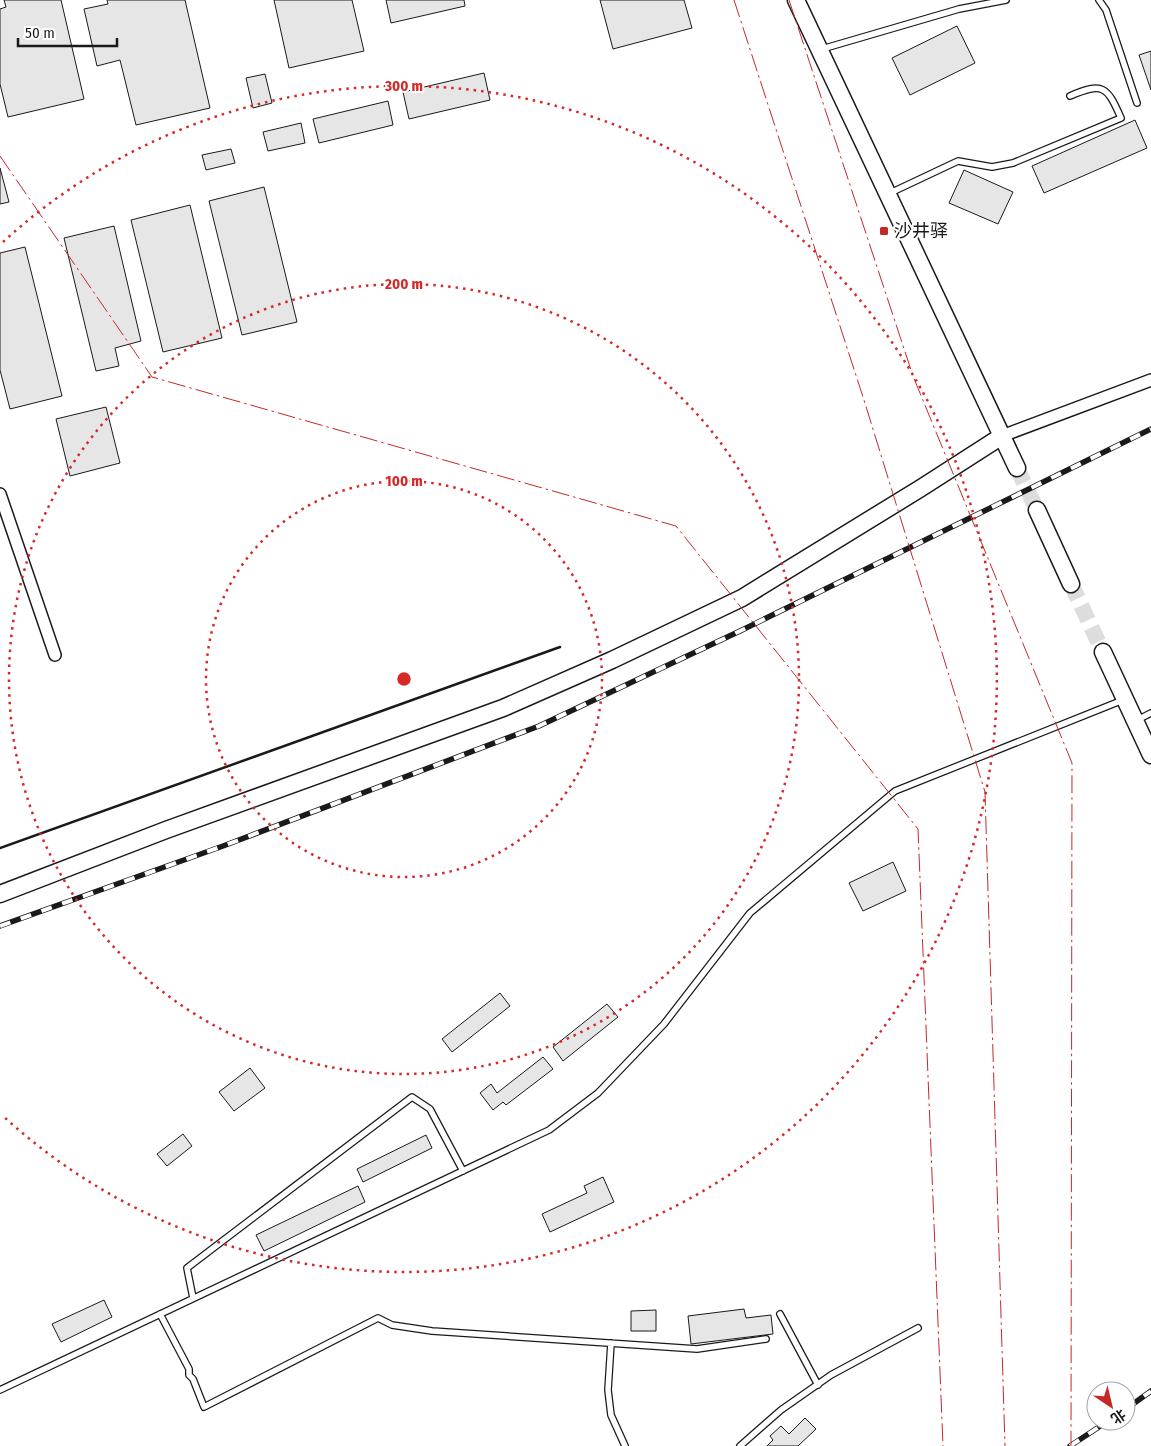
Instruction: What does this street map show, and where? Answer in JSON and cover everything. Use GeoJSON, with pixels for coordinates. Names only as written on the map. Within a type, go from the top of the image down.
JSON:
{"type":"FeatureCollection","features":[{"type":"Feature","properties":{"kind":"street"},"geometry":{"type":"LineString","coordinates":[[796,0],[1017,468]]}},
{"type":"Feature","properties":{"kind":"street"},"geometry":{"type":"LineString","coordinates":[[0,894],[175,827],[503,708],[612,660],[742,598],[1002,436],[1151,380]]}},
{"type":"Feature","properties":{"kind":"street"},"geometry":{"type":"LineString","coordinates":[[0,494],[55,655]]}},
{"type":"Feature","properties":{"kind":"street"},"geometry":{"type":"LineString","coordinates":[[1036,510],[1071,584]]}},
{"type":"Feature","properties":{"kind":"street"},"geometry":{"type":"LineString","coordinates":[[1103,652],[1151,755]]}},
{"type":"Feature","properties":{"kind":"lane"},"geometry":{"type":"LineString","coordinates":[[820,50],[959,9],[1006,0]]}},
{"type":"Feature","properties":{"kind":"lane"},"geometry":{"type":"LineString","coordinates":[[1098,0],[1106,10],[1137,103]]}},
{"type":"Feature","properties":{"kind":"lane"},"geometry":{"type":"LineString","coordinates":[[888,194],[958,161],[992,167],[1013,163],[1121,118],[1113,98],[1102,90],[1089,88],[1070,96]]}},
{"type":"Feature","properties":{"kind":"lane"},"geometry":{"type":"LineString","coordinates":[[0,1390],[549,1130],[598,1093],[664,1024],[750,913],[895,791],[1125,700]]}},
{"type":"Feature","properties":{"kind":"lane"},"geometry":{"type":"LineString","coordinates":[[1135,720],[1151,713]]}},
{"type":"Feature","properties":{"kind":"lane"},"geometry":{"type":"LineString","coordinates":[[193,1298],[188,1268],[412,1097],[430,1109],[463,1170]]}},
{"type":"Feature","properties":{"kind":"lane"},"geometry":{"type":"LineString","coordinates":[[160,1314],[189,1369],[188,1374],[193,1379],[204,1406],[378,1318],[392,1326],[432,1331],[697,1348],[766,1339]]}},
{"type":"Feature","properties":{"kind":"lane"},"geometry":{"type":"LineString","coordinates":[[780,1314],[818,1384]]}},
{"type":"Feature","properties":{"kind":"lane"},"geometry":{"type":"LineString","coordinates":[[740,1446],[781,1410],[831,1375],[918,1328]]}},
{"type":"Feature","properties":{"kind":"lane"},"geometry":{"type":"LineString","coordinates":[[611,1343],[608,1390],[611,1415],[625,1446]]}},
{"type":"Feature","properties":{"kind":"building"},"geometry":{"type":"Polygon","coordinates":[[[4,0],[61,0],[84,99],[8,117],[0,84],[0,9],[6,7],[4,0]]]}},
{"type":"Feature","properties":{"kind":"building"},"geometry":{"type":"Polygon","coordinates":[[[107,0],[185,0],[210,108],[136,125],[120,60],[97,66],[84,9],[108,4],[107,0]]]}},
{"type":"Feature","properties":{"kind":"building"},"geometry":{"type":"Polygon","coordinates":[[[274,0],[352,0],[364,51],[289,68],[274,0]]]}},
{"type":"Feature","properties":{"kind":"building"},"geometry":{"type":"Polygon","coordinates":[[[386,0],[464,0],[465,6],[391,23],[386,0]]]}},
{"type":"Feature","properties":{"kind":"building"},"geometry":{"type":"Polygon","coordinates":[[[600,0],[684,0],[692,28],[613,49],[600,0]]]}},
{"type":"Feature","properties":{"kind":"building"},"geometry":{"type":"Polygon","coordinates":[[[957,26],[975,63],[910,95],[892,58],[957,26]]]}},
{"type":"Feature","properties":{"kind":"building"},"geometry":{"type":"Polygon","coordinates":[[[1151,51],[1151,90],[1139,55],[1151,51]]]}},
{"type":"Feature","properties":{"kind":"building"},"geometry":{"type":"Polygon","coordinates":[[[484,73],[490,100],[409,119],[403,92],[484,73]]]}},
{"type":"Feature","properties":{"kind":"building"},"geometry":{"type":"Polygon","coordinates":[[[265,74],[272,103],[253,108],[246,78],[265,74]]]}},
{"type":"Feature","properties":{"kind":"building"},"geometry":{"type":"Polygon","coordinates":[[[388,101],[393,125],[319,143],[313,119],[388,101]]]}},
{"type":"Feature","properties":{"kind":"building"},"geometry":{"type":"Polygon","coordinates":[[[1135,120],[1147,148],[1044,193],[1032,166],[1135,120]]]}},
{"type":"Feature","properties":{"kind":"building"},"geometry":{"type":"Polygon","coordinates":[[[301,123],[305,143],[268,151],[263,132],[301,123]]]}},
{"type":"Feature","properties":{"kind":"building"},"geometry":{"type":"Polygon","coordinates":[[[231,149],[235,163],[206,170],[202,155],[231,149]]]}},
{"type":"Feature","properties":{"kind":"building"},"geometry":{"type":"Polygon","coordinates":[[[0,168],[9,202],[0,204],[0,168]]]}},
{"type":"Feature","properties":{"kind":"building"},"geometry":{"type":"Polygon","coordinates":[[[964,170],[1013,192],[998,224],[949,203],[964,170]]]}},
{"type":"Feature","properties":{"kind":"building"},"geometry":{"type":"Polygon","coordinates":[[[264,187],[297,322],[242,335],[209,201],[264,187]]]}},
{"type":"Feature","properties":{"kind":"building"},"geometry":{"type":"Polygon","coordinates":[[[190,205],[222,338],[163,352],[131,220],[190,205]]]}},
{"type":"Feature","properties":{"kind":"building"},"geometry":{"type":"Polygon","coordinates":[[[114,226],[141,341],[115,348],[119,366],[96,371],[64,238],[114,226]]]}},
{"type":"Feature","properties":{"kind":"building"},"geometry":{"type":"Polygon","coordinates":[[[25,247],[62,396],[10,409],[0,370],[0,253],[25,247]]]}},
{"type":"Feature","properties":{"kind":"building"},"geometry":{"type":"Polygon","coordinates":[[[106,407],[120,463],[70,476],[56,419],[106,407]]]}},
{"type":"Feature","properties":{"kind":"building"},"geometry":{"type":"Polygon","coordinates":[[[893,862],[906,891],[863,911],[849,883],[893,862]]]}},
{"type":"Feature","properties":{"kind":"building"},"geometry":{"type":"Polygon","coordinates":[[[500,993],[510,1006],[452,1052],[442,1039],[500,993]]]}},
{"type":"Feature","properties":{"kind":"building"},"geometry":{"type":"Polygon","coordinates":[[[607,1004],[618,1017],[563,1061],[553,1047],[607,1004]]]}},
{"type":"Feature","properties":{"kind":"building"},"geometry":{"type":"Polygon","coordinates":[[[543,1057],[553,1069],[506,1105],[503,1102],[493,1110],[480,1093],[491,1084],[497,1093],[543,1057]]]}},
{"type":"Feature","properties":{"kind":"building"},"geometry":{"type":"Polygon","coordinates":[[[250,1068],[265,1088],[234,1111],[219,1092],[250,1068]]]}},
{"type":"Feature","properties":{"kind":"building"},"geometry":{"type":"Polygon","coordinates":[[[183,1134],[192,1146],[167,1166],[157,1154],[183,1134]]]}},
{"type":"Feature","properties":{"kind":"building"},"geometry":{"type":"Polygon","coordinates":[[[426,1135],[432,1148],[363,1182],[357,1169],[426,1135]]]}},
{"type":"Feature","properties":{"kind":"building"},"geometry":{"type":"Polygon","coordinates":[[[603,1177],[614,1202],[550,1232],[542,1214],[587,1193],[584,1186],[603,1177]]]}},
{"type":"Feature","properties":{"kind":"building"},"geometry":{"type":"Polygon","coordinates":[[[358,1186],[365,1202],[264,1251],[256,1235],[358,1186]]]}},
{"type":"Feature","properties":{"kind":"building"},"geometry":{"type":"Polygon","coordinates":[[[104,1300],[112,1317],[61,1342],[52,1324],[104,1300]]]}},
{"type":"Feature","properties":{"kind":"building"},"geometry":{"type":"Polygon","coordinates":[[[744,1309],[746,1318],[771,1315],[773,1334],[691,1344],[688,1316],[744,1309]]]}},
{"type":"Feature","properties":{"kind":"building"},"geometry":{"type":"Polygon","coordinates":[[[656,1310],[656,1331],[631,1331],[631,1311],[656,1310]]]}},
{"type":"Feature","properties":{"kind":"building"},"geometry":{"type":"Polygon","coordinates":[[[805,1418],[816,1429],[798,1446],[767,1446],[773,1440],[770,1436],[781,1426],[789,1434],[805,1418]]]}},
{"type":"Feature","properties":{"kind":"tunnel"},"geometry":{"type":"LineString","coordinates":[[1017,468],[1037,510]]}},
{"type":"Feature","properties":{"kind":"tunnel"},"geometry":{"type":"LineString","coordinates":[[1071,584],[1103,652]]}},
{"type":"Feature","properties":{"kind":"railway"},"geometry":{"type":"LineString","coordinates":[[0,926],[223,846],[539,726],[740,631],[1151,429]]}},
{"type":"Feature","properties":{"kind":"railway"},"geometry":{"type":"LineString","coordinates":[[1136,1402],[1151,1391]]}},
{"type":"Feature","properties":{"kind":"railway"},"geometry":{"type":"LineString","coordinates":[[1070,1446],[1093,1431]]}},
{"type":"Feature","properties":{"kind":"wall"},"geometry":{"type":"LineString","coordinates":[[0,848],[560,647]]}},
{"type":"Feature","properties":{"kind":"power"},"geometry":{"type":"LineString","coordinates":[[734,0],[864,400],[985,792],[1005,1446]]}},
{"type":"Feature","properties":{"kind":"power"},"geometry":{"type":"LineString","coordinates":[[789,0],[913,376],[1072,763],[1071,1446]]}},
{"type":"Feature","properties":{"kind":"power"},"geometry":{"type":"LineString","coordinates":[[0,156],[152,377],[676,526],[918,829],[943,1446]]}},
{"type":"Feature","properties":{"kind":"place","name":"沙井驿"},"geometry":{"type":"Point","coordinates":[884,231]}}]}
